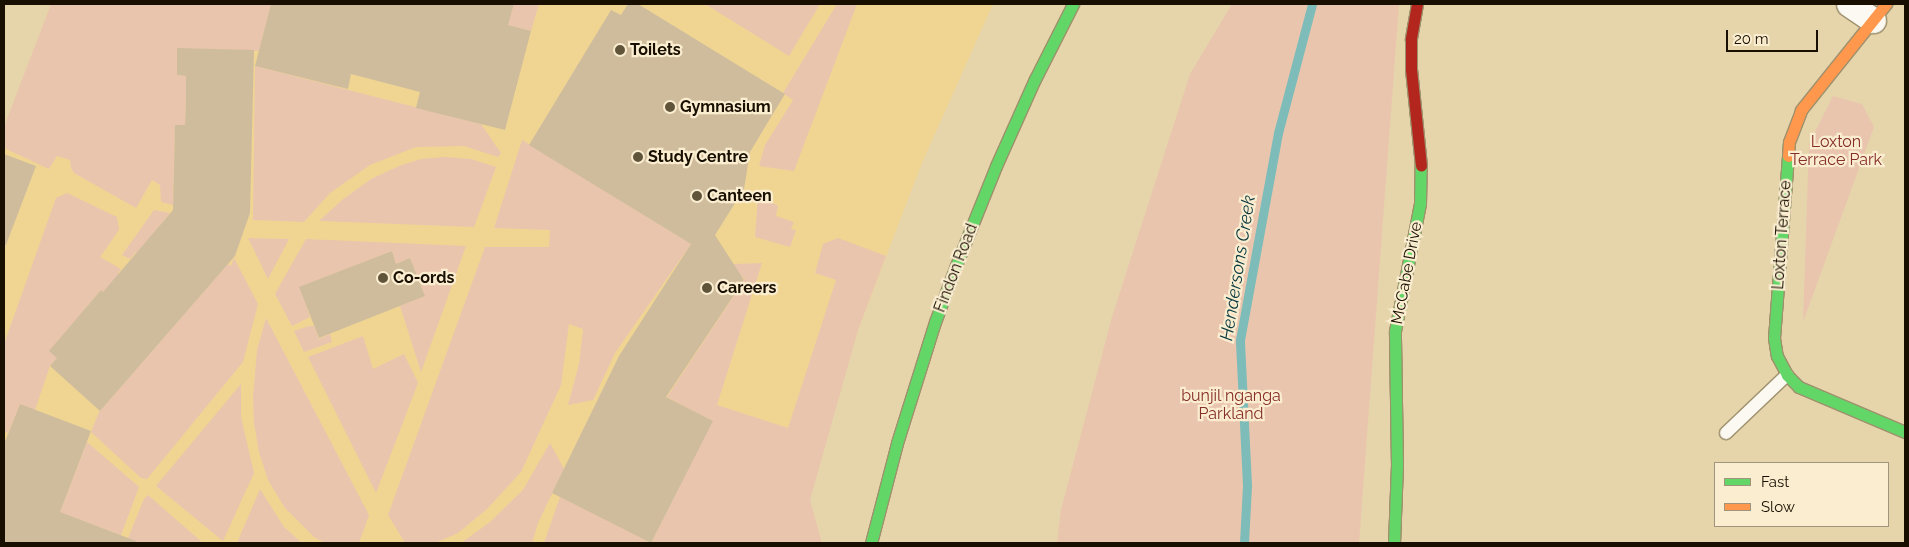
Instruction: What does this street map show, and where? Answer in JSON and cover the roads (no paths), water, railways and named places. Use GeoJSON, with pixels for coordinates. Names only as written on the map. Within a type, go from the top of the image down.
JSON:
{"type":"FeatureCollection","features":[{"type":"Feature","properties":{"kind":"street","name":"Findon Road"},"geometry":{"type":"LineString","coordinates":[[870,543],[908,408],[935,322],[1004,149],[1073,4]]}},
{"type":"Feature","properties":{"kind":"street","name":"McCabe Drive"},"geometry":{"type":"LineString","coordinates":[[1394,543],[1397,465],[1394,372],[1396,331],[1420,204],[1420,139],[1411,69],[1411,39],[1417,4]]}},
{"type":"Feature","properties":{"kind":"street"},"geometry":{"type":"LineString","coordinates":[[1849,4],[1879,12]]}},
{"type":"Feature","properties":{"kind":"street","name":"Loxton Terrace"},"geometry":{"type":"LineString","coordinates":[[1879,12],[1801,110],[1789,142],[1774,338],[1777,356],[1787,375],[1799,387],[1814,395],[1905,432]]}},
{"type":"Feature","properties":{"kind":"lane"},"geometry":{"type":"LineString","coordinates":[[1726,433],[1787,375]]}},
{"type":"Feature","properties":{"kind":"waterway","name":"Hendersons Creek"},"geometry":{"type":"LineString","coordinates":[[1244,543],[1247,485],[1240,340],[1278,133],[1312,4]]}},
{"type":"Feature","properties":{"kind":"place","name":"Toilets"},"geometry":{"type":"Point","coordinates":[620,50]}},
{"type":"Feature","properties":{"kind":"place","name":"Gymnasium"},"geometry":{"type":"Point","coordinates":[670,107]}},
{"type":"Feature","properties":{"kind":"place","name":"Study Centre"},"geometry":{"type":"Point","coordinates":[638,157]}},
{"type":"Feature","properties":{"kind":"place","name":"Canteen"},"geometry":{"type":"Point","coordinates":[697,196]}},
{"type":"Feature","properties":{"kind":"place","name":"Co-ords"},"geometry":{"type":"Point","coordinates":[383,278]}},
{"type":"Feature","properties":{"kind":"place","name":"Careers"},"geometry":{"type":"Point","coordinates":[707,288]}},
{"type":"Feature","properties":{"kind":"park label","name":"Loxton Terrace Park"},"geometry":{"type":"Point","coordinates":[1836,151]}},
{"type":"Feature","properties":{"kind":"park label","name":"bunjil nganga Parkland"},"geometry":{"type":"Point","coordinates":[1231,405]}}]}
